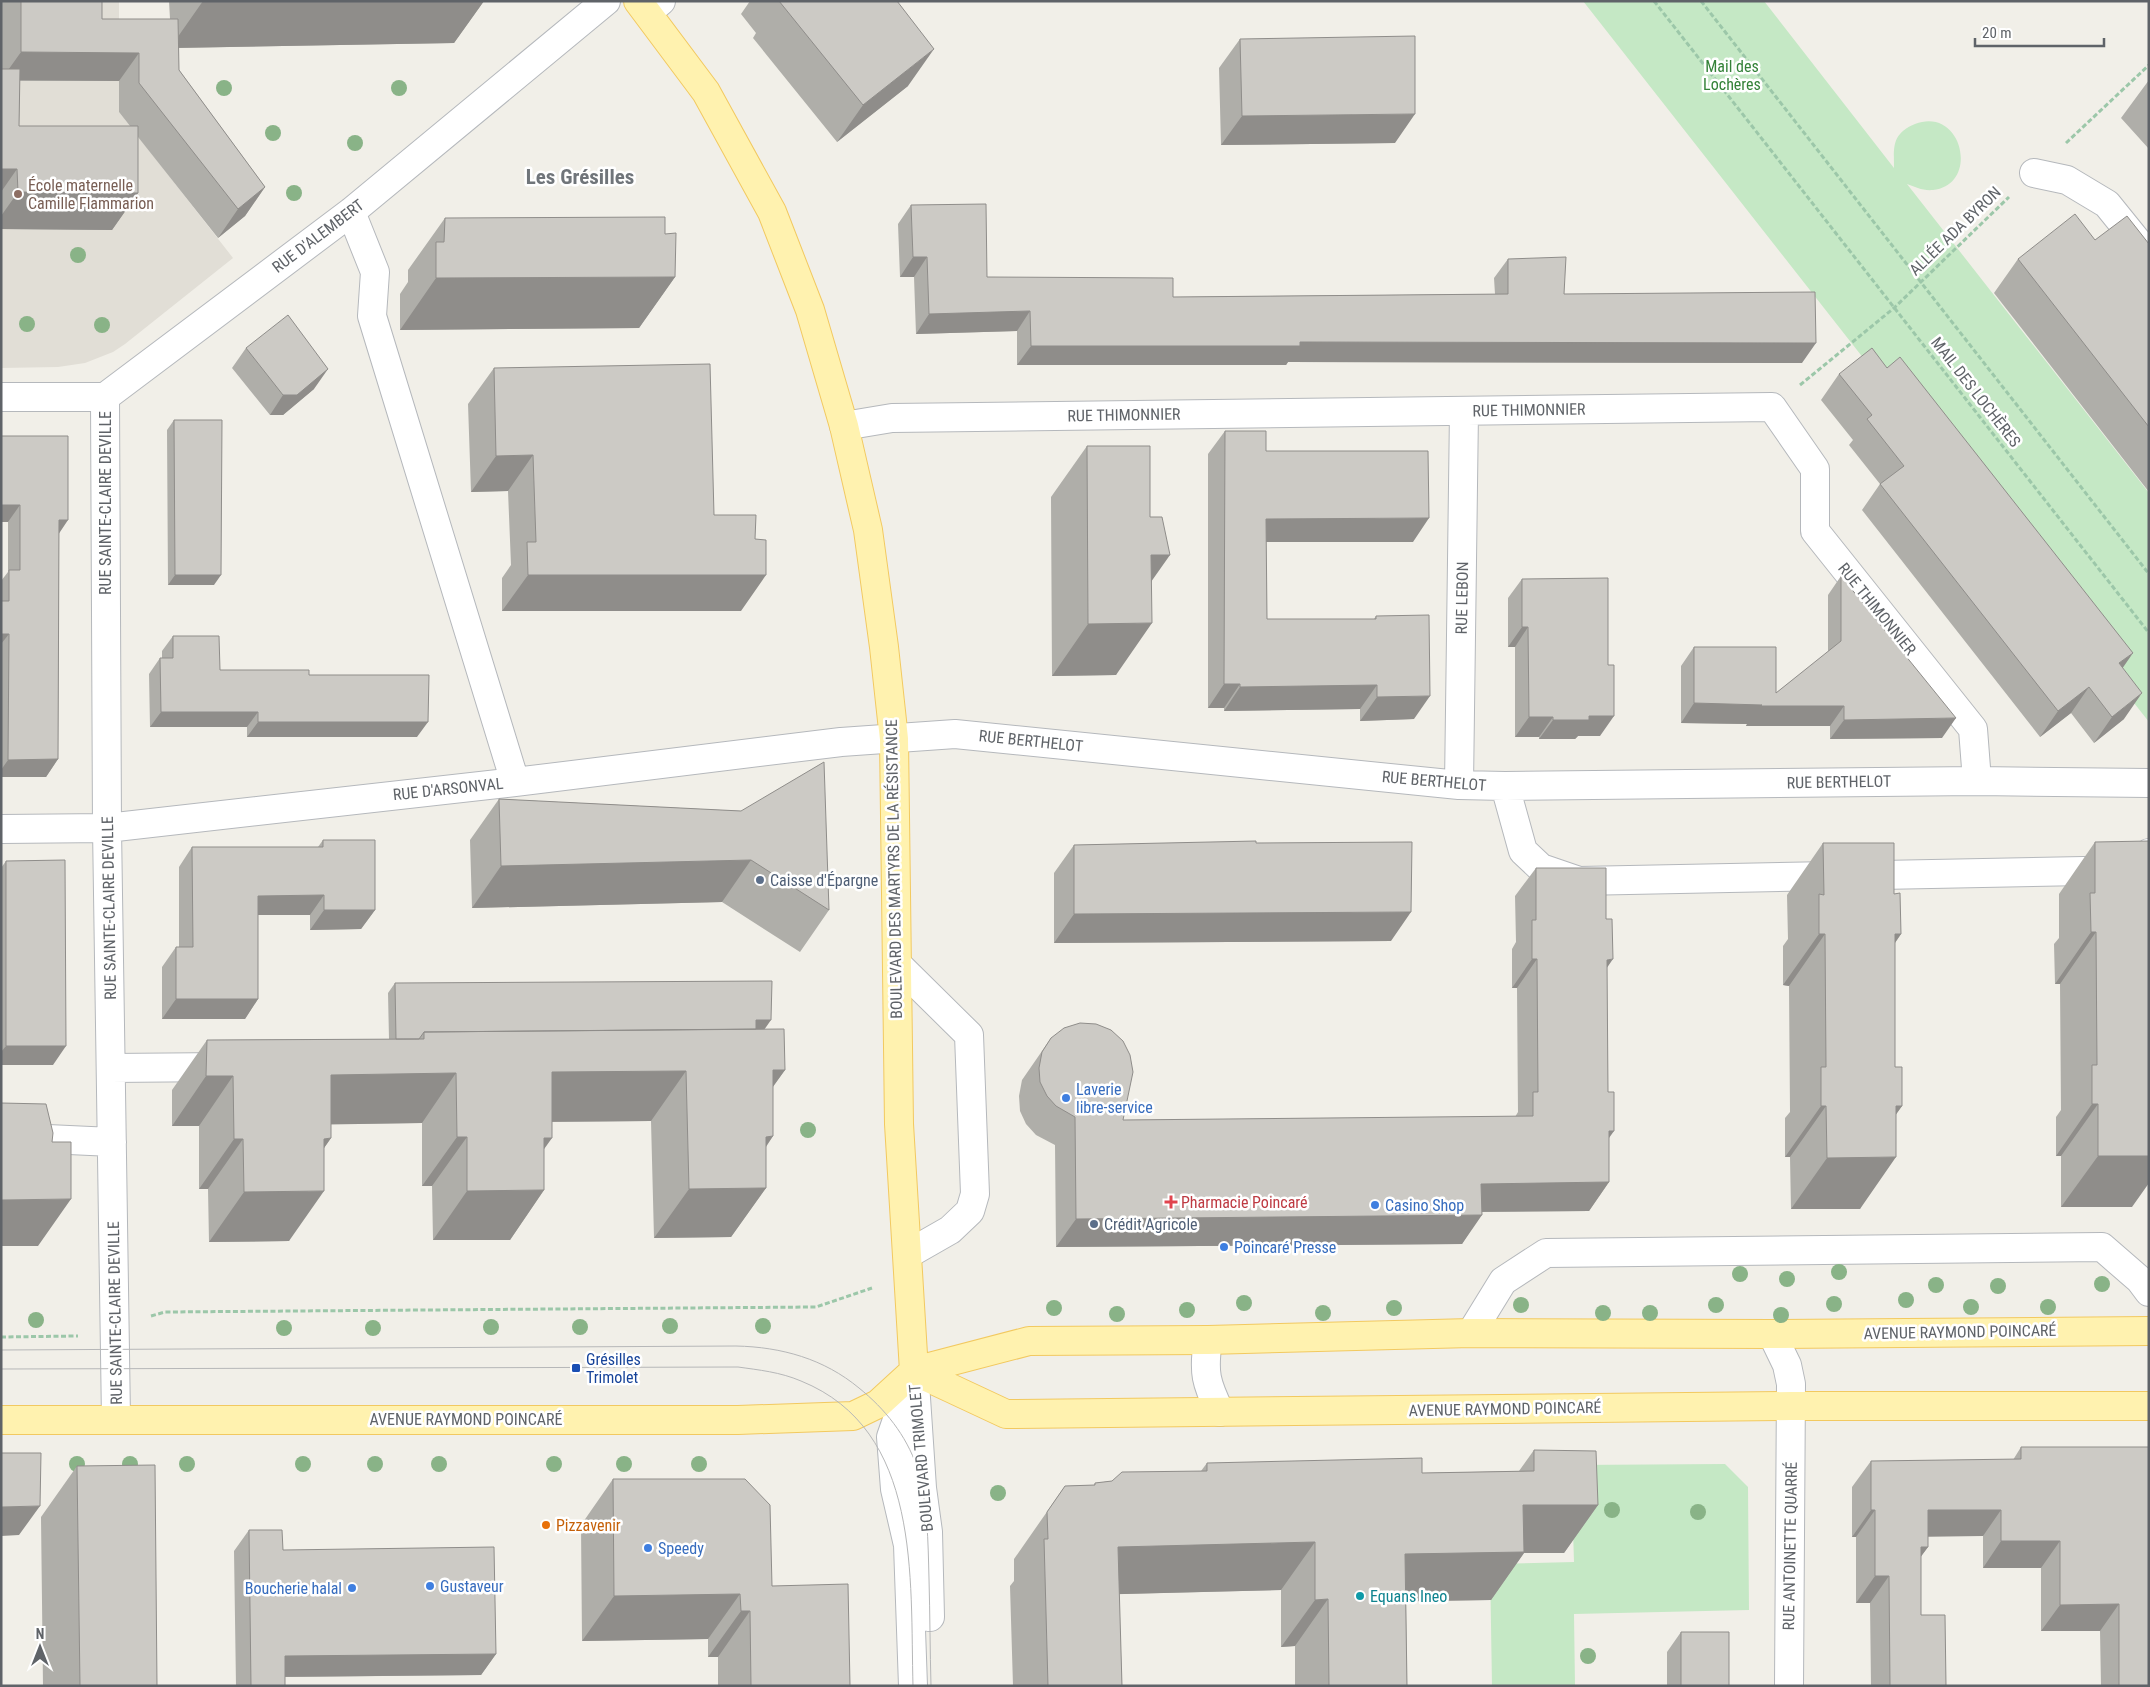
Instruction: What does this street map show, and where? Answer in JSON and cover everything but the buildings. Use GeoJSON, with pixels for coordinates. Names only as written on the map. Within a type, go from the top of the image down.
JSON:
{"type":"FeatureCollection","features":[{"type":"Feature","properties":{"kind":"main road","name":"BOULEVARD DES MARTYRS DE LA RÉSISTANCE"},"geometry":{"type":"LineString","coordinates":[[649,5],[706,92],[772,212],[810,310],[844,426],[868,530],[894,739],[899,1124],[914,1371]]}},
{"type":"Feature","properties":{"kind":"main road","name":"AVENUE RAYMOND POINCARÉ"},"geometry":{"type":"LineString","coordinates":[[1,1420],[738,1420],[853,1416],[878,1404],[914,1371],[1029,1340],[1208,1340],[1471,1333],[1772,1334],[2149,1331]]}},
{"type":"Feature","properties":{"kind":"main road","name":"AVENUE RAYMOND POINCARÉ"},"geometry":{"type":"LineString","coordinates":[[914,1371],[1006,1414],[1791,1406],[2149,1406]]}},
{"type":"Feature","properties":{"kind":"street","name":"RUE D'ALEMBERT"},"geometry":{"type":"LineString","coordinates":[[104,397],[351,212],[606,1]]}},
{"type":"Feature","properties":{"kind":"street"},"geometry":{"type":"LineString","coordinates":[[2034,173],[2067,180],[2107,204],[2149,256]]}},
{"type":"Feature","properties":{"kind":"street"},"geometry":{"type":"LineString","coordinates":[[351,212],[375,272],[372,316],[515,782]]}},
{"type":"Feature","properties":{"kind":"street"},"geometry":{"type":"LineString","coordinates":[[1,397],[104,397]]}},
{"type":"Feature","properties":{"kind":"street","name":"RUE SAINTE-CLAIRE DEVILLE"},"geometry":{"type":"LineString","coordinates":[[104,397],[107,828],[116,1419]]}},
{"type":"Feature","properties":{"kind":"street","name":"RUE THIMONNIER"},"geometry":{"type":"LineString","coordinates":[[844,426],[892,418],[1772,407],[1814,469],[1814,531],[1973,729],[1977,781]]}},
{"type":"Feature","properties":{"kind":"street","name":"RUE LEBON"},"geometry":{"type":"LineString","coordinates":[[1459,785],[1464,411]]}},
{"type":"Feature","properties":{"kind":"street","name":"RUE BERTHELOT"},"geometry":{"type":"LineString","coordinates":[[894,739],[955,734],[1459,785],[1977,781],[2149,783]]}},
{"type":"Feature","properties":{"kind":"street","name":"RUE D'ARSONVAL"},"geometry":{"type":"LineString","coordinates":[[1,829],[107,828],[515,782],[841,742],[894,739]]}},
{"type":"Feature","properties":{"kind":"street"},"geometry":{"type":"LineString","coordinates":[[1505,786],[1523,851],[1541,868],[1579,881],[2136,870],[2149,853]]}},
{"type":"Feature","properties":{"kind":"street"},"geometry":{"type":"LineString","coordinates":[[897,964],[969,1035],[975,1194],[970,1211],[950,1230],[908,1254]]}},
{"type":"Feature","properties":{"kind":"street"},"geometry":{"type":"LineString","coordinates":[[111,1068],[249,1067]]}},
{"type":"Feature","properties":{"kind":"street"},"geometry":{"type":"LineString","coordinates":[[1,1131],[26,1138],[112,1142]]}},
{"type":"Feature","properties":{"kind":"street"},"geometry":{"type":"LineString","coordinates":[[1471,1333],[1503,1281],[1546,1253],[2102,1247],[2140,1280],[2149,1292]]}},
{"type":"Feature","properties":{"kind":"street"},"geometry":{"type":"LineString","coordinates":[[1772,1334],[1787,1365],[1791,1384],[1791,1406]]}},
{"type":"Feature","properties":{"kind":"street"},"geometry":{"type":"LineString","coordinates":[[1208,1340],[1205,1361],[1207,1385],[1220,1412]]}},
{"type":"Feature","properties":{"kind":"street","name":"BOULEVARD TRIMOLET"},"geometry":{"type":"LineString","coordinates":[[913,1686],[908,1545],[896,1489],[891,1436],[914,1371]]}},
{"type":"Feature","properties":{"kind":"street","name":"BOULEVARD TRIMOLET"},"geometry":{"type":"LineString","coordinates":[[914,1371],[922,1488],[928,1532],[931,1686]]}},
{"type":"Feature","properties":{"kind":"street","name":"RUE ANTOINETTE QUARRÉ"},"geometry":{"type":"LineString","coordinates":[[1789,1686],[1791,1406]]}},
{"type":"Feature","properties":{"kind":"path","name":"MAIL DES LOCHÈRES"},"geometry":{"type":"LineString","coordinates":[[1654,1],[2149,633]]}},
{"type":"Feature","properties":{"kind":"path","name":"MAIL DES LOCHÈRES"},"geometry":{"type":"LineString","coordinates":[[1702,1],[2149,574]]}},
{"type":"Feature","properties":{"kind":"path","name":"ALLÉE ADA BYRON"},"geometry":{"type":"LineString","coordinates":[[1772,407],[1894,308],[1920,281],[2149,65]]}},
{"type":"Feature","properties":{"kind":"path"},"geometry":{"type":"LineString","coordinates":[[1,1336],[116,1338],[165,1312],[816,1307],[874,1288]]}},
{"type":"Feature","properties":{"kind":"shaded area"},"geometry":{"type":"Polygon","coordinates":[[[1,1],[119,1],[119,112],[233,258],[125,344],[113,352],[85,363],[58,367],[1,368],[1,1]]]}},
{"type":"Feature","properties":{"kind":"green space","name":"Mail des Lochères"},"geometry":{"type":"Polygon","coordinates":[[[1583,1],[1764,1],[1894,168],[1894,148],[1898,137],[1907,128],[1915,124],[1931,121],[1945,126],[1954,136],[1960,148],[1961,162],[1957,175],[1948,185],[1929,190],[1907,184],[2149,493],[2149,722],[1583,1]]]}},
{"type":"Feature","properties":{"kind":"green space"},"geometry":{"type":"Polygon","coordinates":[[[1725,1464],[1748,1487],[1749,1610],[1574,1614],[1575,1686],[1492,1686],[1490,1564],[1574,1562],[1571,1465],[1725,1464]]]}},
{"type":"Feature","properties":{"kind":"tram line"},"geometry":{"type":"LineString","coordinates":[[1,1350],[736,1346],[770,1349],[802,1356],[831,1369],[869,1396],[901,1433],[917,1467],[927,1523],[931,1686]]}},
{"type":"Feature","properties":{"kind":"tram line"},"geometry":{"type":"LineString","coordinates":[[1,1369],[738,1367],[785,1375],[801,1381],[840,1404],[869,1434],[889,1471],[901,1511],[908,1555],[913,1686]]}},
{"type":"Feature","properties":{"kind":"place","name":"École maternelle Camille Flammarion"},"geometry":{"type":"Point","coordinates":[18,194]}},
{"type":"Feature","properties":{"kind":"place","name":"Caisse d'Épargne"},"geometry":{"type":"Point","coordinates":[760,880]}},
{"type":"Feature","properties":{"kind":"place","name":"Laverie libre-service"},"geometry":{"type":"Point","coordinates":[1066,1098]}},
{"type":"Feature","properties":{"kind":"place","name":"Pharmacie Poincaré"},"geometry":{"type":"Point","coordinates":[1171,1202]}},
{"type":"Feature","properties":{"kind":"place","name":"Casino Shop"},"geometry":{"type":"Point","coordinates":[1375,1205]}},
{"type":"Feature","properties":{"kind":"place","name":"Crédit Agricole"},"geometry":{"type":"Point","coordinates":[1094,1224]}},
{"type":"Feature","properties":{"kind":"place","name":"Poincaré Presse"},"geometry":{"type":"Point","coordinates":[1224,1247]}},
{"type":"Feature","properties":{"kind":"place","name":"Grésilles Trimolet"},"geometry":{"type":"Point","coordinates":[576,1368]}},
{"type":"Feature","properties":{"kind":"place","name":"Pizzavenir"},"geometry":{"type":"Point","coordinates":[546,1525]}},
{"type":"Feature","properties":{"kind":"place","name":"Speedy"},"geometry":{"type":"Point","coordinates":[648,1548]}},
{"type":"Feature","properties":{"kind":"place","name":"Gustaveur"},"geometry":{"type":"Point","coordinates":[430,1586]}},
{"type":"Feature","properties":{"kind":"place","name":"Boucherie halal"},"geometry":{"type":"Point","coordinates":[352,1588]}},
{"type":"Feature","properties":{"kind":"place","name":"Equans Ineo"},"geometry":{"type":"Point","coordinates":[1360,1596]}},
{"type":"Feature","properties":{"kind":"district","name":"Les Grésilles"},"geometry":{"type":"Point","coordinates":[580,177]}}]}
